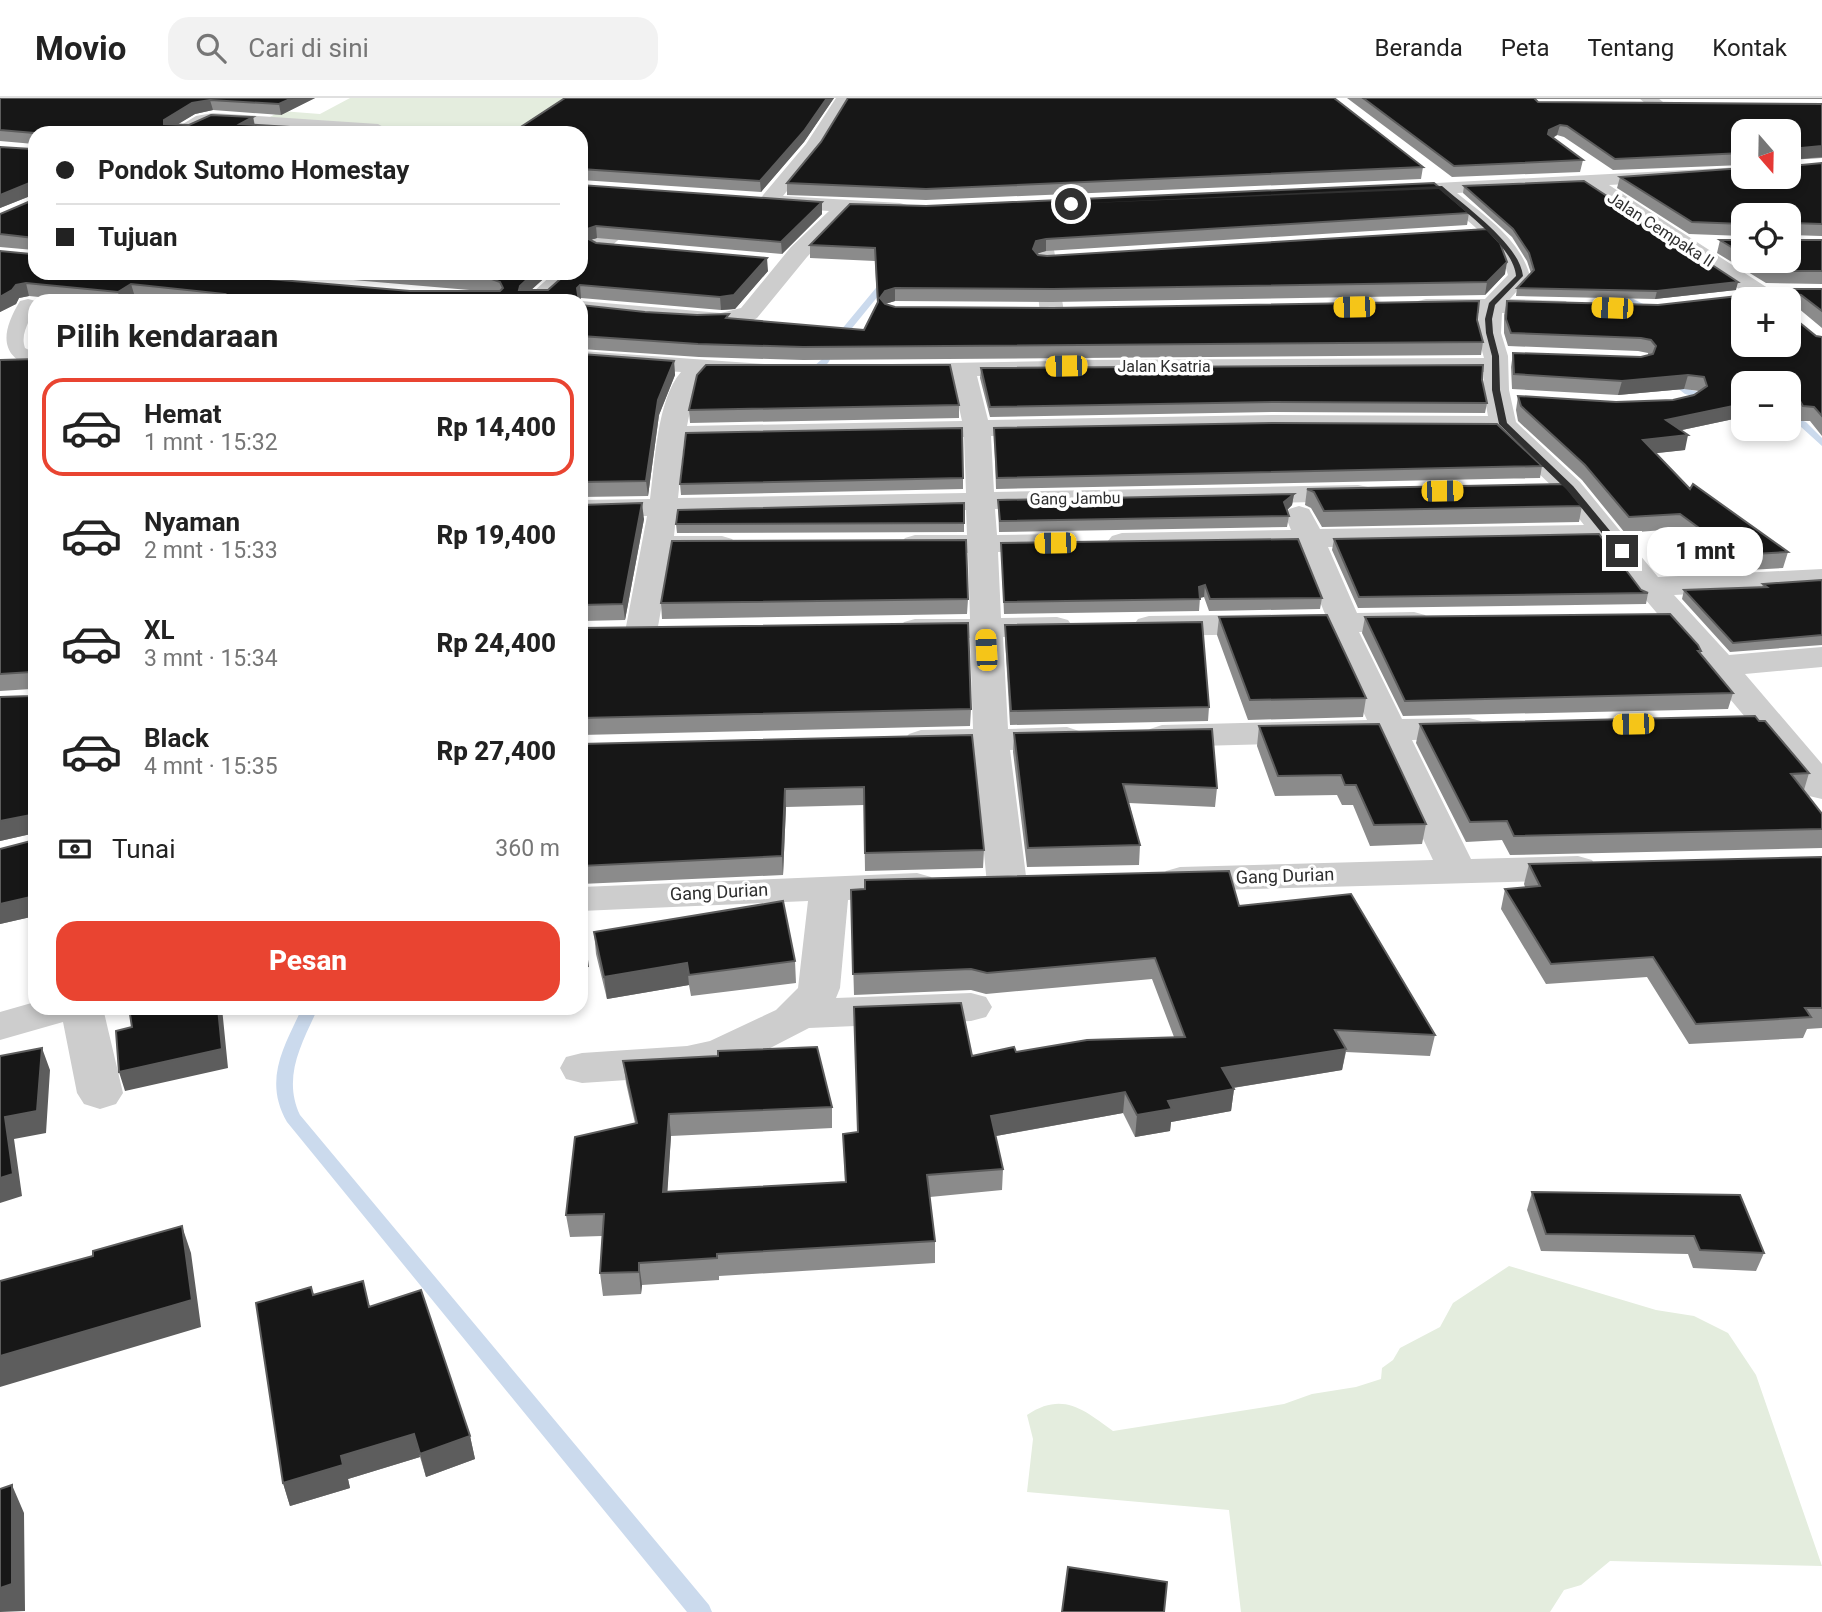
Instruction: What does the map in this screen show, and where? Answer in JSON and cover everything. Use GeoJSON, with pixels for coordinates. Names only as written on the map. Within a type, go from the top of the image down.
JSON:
{"type":"FeatureCollection","features":[{"type":"Feature","properties":{"kind":"street"},"geometry":{"type":"LineString","coordinates":[[844,98],[813,147],[762,201],[915,209]]}},
{"type":"Feature","properties":{"kind":"street"},"geometry":{"type":"LineString","coordinates":[[190,126],[213,118],[333,126]]}},
{"type":"Feature","properties":{"kind":"street"},"geometry":{"type":"LineString","coordinates":[[1372,191],[1438,182],[1503,185],[1595,176],[1731,173]]}},
{"type":"Feature","properties":{"kind":"street","name":"Jalan Cempaka II"},"geometry":{"type":"LineString","coordinates":[[1595,176],[1680,243],[1756,287]]}},
{"type":"Feature","properties":{"kind":"street"},"geometry":{"type":"LineString","coordinates":[[1438,182],[1491,232],[1518,264],[1519,276],[1492,305],[1489,333],[1504,360],[1508,407],[1650,587],[1769,721],[1822,788]]}},
{"type":"Feature","properties":{"kind":"street"},"geometry":{"type":"LineString","coordinates":[[588,255],[659,193],[633,192]]}},
{"type":"Feature","properties":{"kind":"street"},"geometry":{"type":"LineString","coordinates":[[1014,206],[1059,205]]}},
{"type":"Feature","properties":{"kind":"street"},"geometry":{"type":"LineString","coordinates":[[1037,206],[1052,312],[1066,366]]}},
{"type":"Feature","properties":{"kind":"street"},"geometry":{"type":"LineString","coordinates":[[588,309],[717,319],[732,319],[749,313],[789,264],[844,207]]}},
{"type":"Feature","properties":{"kind":"street"},"geometry":{"type":"LineString","coordinates":[[1456,234],[1491,232]]}},
{"type":"Feature","properties":{"kind":"street"},"geometry":{"type":"LineString","coordinates":[[1680,243],[1718,243]]}},
{"type":"Feature","properties":{"kind":"street"},"geometry":{"type":"LineString","coordinates":[[588,257],[625,250]]}},
{"type":"Feature","properties":{"kind":"street"},"geometry":{"type":"LineString","coordinates":[[1046,260],[1071,258]]}},
{"type":"Feature","properties":{"kind":"street"},"geometry":{"type":"LineString","coordinates":[[761,262],[789,264]]}},
{"type":"Feature","properties":{"kind":"street"},"geometry":{"type":"LineString","coordinates":[[542,294],[559,280]]}},
{"type":"Feature","properties":{"kind":"street"},"geometry":{"type":"LineString","coordinates":[[1725,300],[1731,299]]}},
{"type":"Feature","properties":{"kind":"street"},"geometry":{"type":"LineString","coordinates":[[1409,306],[1582,307]]}},
{"type":"Feature","properties":{"kind":"street"},"geometry":{"type":"LineString","coordinates":[[15,307],[1,343],[16,357],[28,360]]}},
{"type":"Feature","properties":{"kind":"street"},"geometry":{"type":"LineString","coordinates":[[1026,312],[1080,312]]}},
{"type":"Feature","properties":{"kind":"street"},"geometry":{"type":"LineString","coordinates":[[642,632],[658,545],[660,508],[672,434],[690,373],[717,319]]}},
{"type":"Feature","properties":{"kind":"street"},"geometry":{"type":"LineString","coordinates":[[588,359],[690,373],[777,369]]}},
{"type":"Feature","properties":{"kind":"street","name":"Jalan Ksatria"},"geometry":{"type":"LineString","coordinates":[[871,369],[1504,360]]}},
{"type":"Feature","properties":{"kind":"street"},"geometry":{"type":"LineString","coordinates":[[962,368],[977,428],[991,740],[1007,884]]}},
{"type":"Feature","properties":{"kind":"street"},"geometry":{"type":"LineString","coordinates":[[672,434],[1273,423],[1508,407]]}},
{"type":"Feature","properties":{"kind":"street"},"geometry":{"type":"LineString","coordinates":[[1530,489],[1570,488]]}},
{"type":"Feature","properties":{"kind":"street","name":"Gang Jambu"},"geometry":{"type":"LineString","coordinates":[[588,509],[1383,492]]}},
{"type":"Feature","properties":{"kind":"street"},"geometry":{"type":"LineString","coordinates":[[1289,494],[1389,730],[1457,871]]}},
{"type":"Feature","properties":{"kind":"street"},"geometry":{"type":"LineString","coordinates":[[888,544],[1607,533]]}},
{"type":"Feature","properties":{"kind":"street"},"geometry":{"type":"LineString","coordinates":[[658,545],[752,545]]}},
{"type":"Feature","properties":{"kind":"street"},"geometry":{"type":"LineString","coordinates":[[1650,587],[1822,578]]}},
{"type":"Feature","properties":{"kind":"street"},"geometry":{"type":"LineString","coordinates":[[1634,617],[1675,616]]}},
{"type":"Feature","properties":{"kind":"street"},"geometry":{"type":"LineString","coordinates":[[888,629],[1442,621]]}},
{"type":"Feature","properties":{"kind":"street"},"geometry":{"type":"LineString","coordinates":[[1721,666],[1822,657]]}},
{"type":"Feature","properties":{"kind":"street"},"geometry":{"type":"LineString","coordinates":[[1728,722],[1769,721]]}},
{"type":"Feature","properties":{"kind":"street"},"geometry":{"type":"LineString","coordinates":[[894,742],[1497,728]]}},
{"type":"Feature","properties":{"kind":"street","name":"Gang Durian"},"geometry":{"type":"LineString","coordinates":[[1144,880],[1611,867]]}},
{"type":"Feature","properties":{"kind":"street","name":"Gang Durian"},"geometry":{"type":"LineString","coordinates":[[588,899],[829,887],[1048,883]]}},
{"type":"Feature","properties":{"kind":"street"},"geometry":{"type":"LineString","coordinates":[[582,1068],[687,1061],[721,1054],[757,1039],[800,1014],[815,998],[819,988],[829,887]]}},
{"type":"Feature","properties":{"kind":"street"},"geometry":{"type":"LineString","coordinates":[[800,1014],[971,1007]]}},
{"type":"Feature","properties":{"kind":"street"},"geometry":{"type":"LineString","coordinates":[[0,1026],[38,1015]]}},
{"type":"Feature","properties":{"kind":"street"},"geometry":{"type":"LineString","coordinates":[[83,1015],[100,1093]]}},
{"type":"Feature","properties":{"kind":"green space"},"geometry":{"type":"Polygon","coordinates":[[[350,98],[579,98],[545,126],[253,126],[281,111],[320,114],[350,98]]]}},
{"type":"Feature","properties":{"kind":"green space"},"geometry":{"type":"Polygon","coordinates":[[[1509,1266],[1656,1310],[1694,1316],[1728,1333],[1756,1375],[1822,1566],[1610,1561],[1581,1585],[1564,1590],[1550,1612],[1241,1612],[1229,1510],[1027,1492],[1033,1439],[1027,1415],[1040,1408],[1052,1404],[1073,1406],[1113,1431],[1284,1404],[1312,1394],[1356,1387],[1381,1379],[1382,1368],[1393,1360],[1400,1348],[1440,1327],[1453,1303],[1509,1266]]]}},
{"type":"Feature","properties":{"kind":"building"},"geometry":{"type":"Polygon","coordinates":[[[0,98],[292,98],[279,104],[210,100],[192,103],[164,120],[164,124],[189,125],[211,115],[253,117],[240,124],[273,126],[28,126],[28,132],[0,130],[0,98]]]}},
{"type":"Feature","properties":{"kind":"building"},"geometry":{"type":"Polygon","coordinates":[[[565,98],[827,98],[804,131],[760,181],[588,169],[588,126],[522,126],[565,98]]]}},
{"type":"Feature","properties":{"kind":"building"},"geometry":{"type":"Polygon","coordinates":[[[848,98],[1334,98],[1423,167],[926,189],[787,183],[821,142],[848,98]]]}},
{"type":"Feature","properties":{"kind":"building"},"geometry":{"type":"Polygon","coordinates":[[[1363,98],[1534,98],[1538,102],[1822,104],[1822,146],[1801,148],[1801,119],[1731,119],[1731,154],[1615,159],[1567,126],[1560,125],[1549,130],[1548,134],[1583,160],[1454,166],[1363,98]]]}},
{"type":"Feature","properties":{"kind":"building"},"geometry":{"type":"Polygon","coordinates":[[[0,147],[28,149],[28,184],[0,195],[0,147]]]}},
{"type":"Feature","properties":{"kind":"building"},"geometry":{"type":"Polygon","coordinates":[[[1822,163],[1822,224],[1801,223],[1801,203],[1731,203],[1731,224],[1692,222],[1620,177],[1731,169],[1731,189],[1801,189],[1801,165],[1822,163]]]}},
{"type":"Feature","properties":{"kind":"building"},"geometry":{"type":"Polygon","coordinates":[[[1584,181],[1738,282],[1657,291],[1517,288],[1534,270],[1529,253],[1513,229],[1464,186],[1584,181]]]}},
{"type":"Feature","properties":{"kind":"building"},"geometry":{"type":"Polygon","coordinates":[[[1434,183],[1469,213],[1046,239],[1036,241],[1033,249],[1038,255],[1047,256],[1487,229],[1500,243],[1507,262],[1487,282],[1053,289],[895,288],[885,291],[880,298],[885,304],[895,307],[1053,308],[1479,301],[1477,320],[1483,342],[803,347],[698,344],[588,336],[588,306],[645,312],[729,314],[726,318],[864,330],[878,302],[875,248],[810,245],[850,204],[926,206],[1434,183]]]}},
{"type":"Feature","properties":{"kind":"building"},"geometry":{"type":"Polygon","coordinates":[[[588,185],[822,202],[781,242],[596,226],[588,229],[588,185]]]}},
{"type":"Feature","properties":{"kind":"building"},"geometry":{"type":"Polygon","coordinates":[[[28,202],[28,237],[0,234],[0,214],[28,202]]]}},
{"type":"Feature","properties":{"kind":"building"},"geometry":{"type":"Polygon","coordinates":[[[588,239],[596,243],[767,258],[734,295],[720,297],[580,285],[577,288],[578,294],[225,294],[131,284],[118,292],[26,283],[16,285],[0,297],[0,251],[28,254],[28,280],[281,280],[410,291],[500,291],[503,288],[500,282],[494,280],[526,280],[519,290],[548,290],[559,280],[588,280],[588,239]]]}},
{"type":"Feature","properties":{"kind":"building"},"geometry":{"type":"Polygon","coordinates":[[[1720,240],[1731,240],[1731,247],[1720,240]]]}},
{"type":"Feature","properties":{"kind":"building"},"geometry":{"type":"Polygon","coordinates":[[[1801,240],[1822,240],[1822,271],[1801,271],[1801,240]]]}},
{"type":"Feature","properties":{"kind":"building"},"geometry":{"type":"Polygon","coordinates":[[[1801,289],[1822,289],[1822,311],[1801,295],[1801,289]]]}},
{"type":"Feature","properties":{"kind":"building"},"geometry":{"type":"Polygon","coordinates":[[[1731,297],[1731,357],[1801,357],[1801,324],[1816,336],[1822,337],[1822,416],[1814,407],[1803,406],[1801,403],[1801,371],[1731,371],[1731,406],[1666,420],[1688,435],[1643,440],[1690,489],[1693,484],[1788,552],[1736,555],[1680,514],[1629,517],[1585,465],[1521,406],[1518,396],[1616,402],[1673,400],[1694,395],[1707,386],[1704,377],[1688,375],[1622,381],[1514,374],[1513,353],[1641,357],[1653,354],[1656,346],[1651,340],[1641,338],[1511,333],[1506,319],[1507,301],[1658,305],[1731,297]]]}},
{"type":"Feature","properties":{"kind":"building"},"geometry":{"type":"Polygon","coordinates":[[[588,355],[674,361],[658,400],[646,481],[588,482],[588,355]]]}},
{"type":"Feature","properties":{"kind":"building"},"geometry":{"type":"Polygon","coordinates":[[[28,359],[28,672],[0,674],[0,360],[28,359]]]}},
{"type":"Feature","properties":{"kind":"building"},"geometry":{"type":"Polygon","coordinates":[[[706,365],[950,365],[959,405],[689,410],[697,375],[706,365]]]}},
{"type":"Feature","properties":{"kind":"building"},"geometry":{"type":"Polygon","coordinates":[[[1483,365],[1482,380],[1487,403],[1274,402],[990,407],[981,368],[1483,365]]]}},
{"type":"Feature","properties":{"kind":"building"},"geometry":{"type":"Polygon","coordinates":[[[1274,423],[1497,424],[1542,466],[997,478],[994,428],[1274,423]]]}},
{"type":"Feature","properties":{"kind":"building"},"geometry":{"type":"Polygon","coordinates":[[[962,428],[963,478],[680,484],[686,433],[962,428]]]}},
{"type":"Feature","properties":{"kind":"building"},"geometry":{"type":"Polygon","coordinates":[[[1564,484],[1582,506],[1324,511],[1314,492],[1307,489],[1564,484]]]}},
{"type":"Feature","properties":{"kind":"building"},"geometry":{"type":"Polygon","coordinates":[[[1294,494],[1284,502],[1289,516],[1000,521],[998,500],[1294,494]]]}},
{"type":"Feature","properties":{"kind":"building"},"geometry":{"type":"Polygon","coordinates":[[[642,503],[623,604],[588,605],[588,505],[642,503]]]}},
{"type":"Feature","properties":{"kind":"building"},"geometry":{"type":"Polygon","coordinates":[[[964,503],[964,523],[676,524],[678,510],[964,503]]]}},
{"type":"Feature","properties":{"kind":"building"},"geometry":{"type":"Polygon","coordinates":[[[1599,534],[1641,590],[1648,593],[1359,597],[1334,539],[1599,534]]]}},
{"type":"Feature","properties":{"kind":"building"},"geometry":{"type":"Polygon","coordinates":[[[1298,539],[1322,598],[1210,599],[1205,585],[1199,587],[1200,599],[1004,602],[1001,543],[1298,539]]]}},
{"type":"Feature","properties":{"kind":"building"},"geometry":{"type":"Polygon","coordinates":[[[966,540],[968,599],[661,603],[672,541],[966,540]]]}},
{"type":"Feature","properties":{"kind":"building"},"geometry":{"type":"Polygon","coordinates":[[[1822,580],[1822,635],[1733,643],[1684,590],[1767,587],[1763,584],[1822,580]]]}},
{"type":"Feature","properties":{"kind":"building"},"geometry":{"type":"Polygon","coordinates":[[[1670,614],[1698,645],[1701,651],[1698,651],[1733,693],[1405,701],[1365,617],[1670,614]]]}},
{"type":"Feature","properties":{"kind":"building"},"geometry":{"type":"Polygon","coordinates":[[[1327,615],[1366,698],[1250,700],[1219,617],[1327,615]]]}},
{"type":"Feature","properties":{"kind":"building"},"geometry":{"type":"Polygon","coordinates":[[[1202,622],[1209,707],[1011,711],[1005,625],[1202,622]]]}},
{"type":"Feature","properties":{"kind":"building"},"geometry":{"type":"Polygon","coordinates":[[[968,623],[971,709],[588,718],[588,628],[968,623]]]}},
{"type":"Feature","properties":{"kind":"building"},"geometry":{"type":"Polygon","coordinates":[[[28,696],[28,816],[0,821],[0,697],[28,696]]]}},
{"type":"Feature","properties":{"kind":"building"},"geometry":{"type":"Polygon","coordinates":[[[1755,716],[1759,721],[1765,721],[1809,773],[1791,774],[1822,814],[1822,829],[1514,836],[1507,821],[1470,822],[1420,724],[1755,716]]]}},
{"type":"Feature","properties":{"kind":"building"},"geometry":{"type":"Polygon","coordinates":[[[1379,724],[1426,824],[1374,825],[1356,785],[1345,785],[1341,775],[1278,776],[1259,726],[1379,724]]]}},
{"type":"Feature","properties":{"kind":"building"},"geometry":{"type":"Polygon","coordinates":[[[1212,729],[1217,788],[1123,784],[1140,845],[1028,848],[1014,733],[1212,729]]]}},
{"type":"Feature","properties":{"kind":"building"},"geometry":{"type":"Polygon","coordinates":[[[972,735],[984,850],[865,853],[864,787],[785,789],[782,856],[588,866],[588,744],[972,735]]]}},
{"type":"Feature","properties":{"kind":"building"},"geometry":{"type":"Polygon","coordinates":[[[28,842],[28,898],[0,904],[0,849],[28,842]]]}},
{"type":"Feature","properties":{"kind":"building"},"geometry":{"type":"Polygon","coordinates":[[[1822,857],[1822,1008],[1805,1008],[1811,1017],[1696,1024],[1653,957],[1551,964],[1505,889],[1540,886],[1529,864],[1822,857]]]}},
{"type":"Feature","properties":{"kind":"building"},"geometry":{"type":"Polygon","coordinates":[[[1229,871],[1239,906],[1351,894],[1435,1035],[1335,1030],[1346,1049],[1222,1068],[1234,1089],[1168,1101],[1172,1109],[1137,1115],[1125,1092],[991,1116],[1003,1169],[927,1175],[935,1241],[717,1254],[717,1258],[639,1263],[639,1272],[600,1273],[604,1214],[566,1215],[575,1137],[637,1123],[623,1061],[718,1056],[718,1051],[817,1047],[832,1107],[669,1114],[663,1192],[846,1182],[843,1134],[858,1132],[854,1007],[961,1003],[972,1056],[1014,1047],[1016,1052],[1087,1040],[1185,1037],[1155,958],[987,973],[971,969],[853,974],[851,890],[865,889],[865,880],[1229,871]]]}},
{"type":"Feature","properties":{"kind":"building"},"geometry":{"type":"Polygon","coordinates":[[[783,901],[795,961],[689,975],[687,963],[604,977],[594,932],[783,901]]]}},
{"type":"Feature","properties":{"kind":"building"},"geometry":{"type":"Polygon","coordinates":[[[130,1015],[219,1015],[222,1049],[119,1072],[116,1031],[132,1027],[130,1015]]]}},
{"type":"Feature","properties":{"kind":"building"},"geometry":{"type":"Polygon","coordinates":[[[42,1048],[37,1111],[5,1117],[13,1174],[0,1178],[0,1056],[42,1048]]]}},
{"type":"Feature","properties":{"kind":"building"},"geometry":{"type":"Polygon","coordinates":[[[1532,1192],[1740,1195],[1764,1253],[1700,1250],[1694,1236],[1546,1234],[1532,1192]]]}},
{"type":"Feature","properties":{"kind":"building"},"geometry":{"type":"Polygon","coordinates":[[[182,1226],[192,1300],[0,1356],[0,1281],[93,1256],[93,1251],[182,1226]]]}},
{"type":"Feature","properties":{"kind":"building"},"geometry":{"type":"Polygon","coordinates":[[[363,1281],[369,1307],[421,1290],[470,1436],[420,1454],[414,1434],[341,1456],[343,1465],[283,1483],[256,1303],[311,1287],[313,1295],[363,1281]]]}},
{"type":"Feature","properties":{"kind":"building"},"geometry":{"type":"Polygon","coordinates":[[[12,1485],[12,1584],[0,1588],[0,1489],[12,1485]]]}},
{"type":"Feature","properties":{"kind":"building"},"geometry":{"type":"Polygon","coordinates":[[[1068,1567],[1167,1582],[1164,1612],[1062,1612],[1068,1567]]]}},
{"type":"Feature","properties":{"kind":"waterway"},"geometry":{"type":"LineString","coordinates":[[808,376],[825,361],[835,343],[888,279]]}},
{"type":"Feature","properties":{"kind":"waterway"},"geometry":{"type":"LineString","coordinates":[[1611,291],[1644,308],[1649,315]]}},
{"type":"Feature","properties":{"kind":"waterway"},"geometry":{"type":"LineString","coordinates":[[1671,379],[1688,392],[1731,403]]}},
{"type":"Feature","properties":{"kind":"waterway"},"geometry":{"type":"LineString","coordinates":[[1801,423],[1822,443]]}},
{"type":"Feature","properties":{"kind":"waterway"},"geometry":{"type":"LineString","coordinates":[[307,1015],[284,1076],[286,1104],[293,1118],[701,1612]]}},
{"type":"Feature","properties":{"kind":"route"},"geometry":{"type":"LineString","coordinates":[[1071,204],[1440,188],[1491,232],[1518,264],[1519,276],[1492,305],[1489,319],[1489,333],[1496,356],[1496,390],[1503,424],[1570,488],[1622,551]]}}]}
